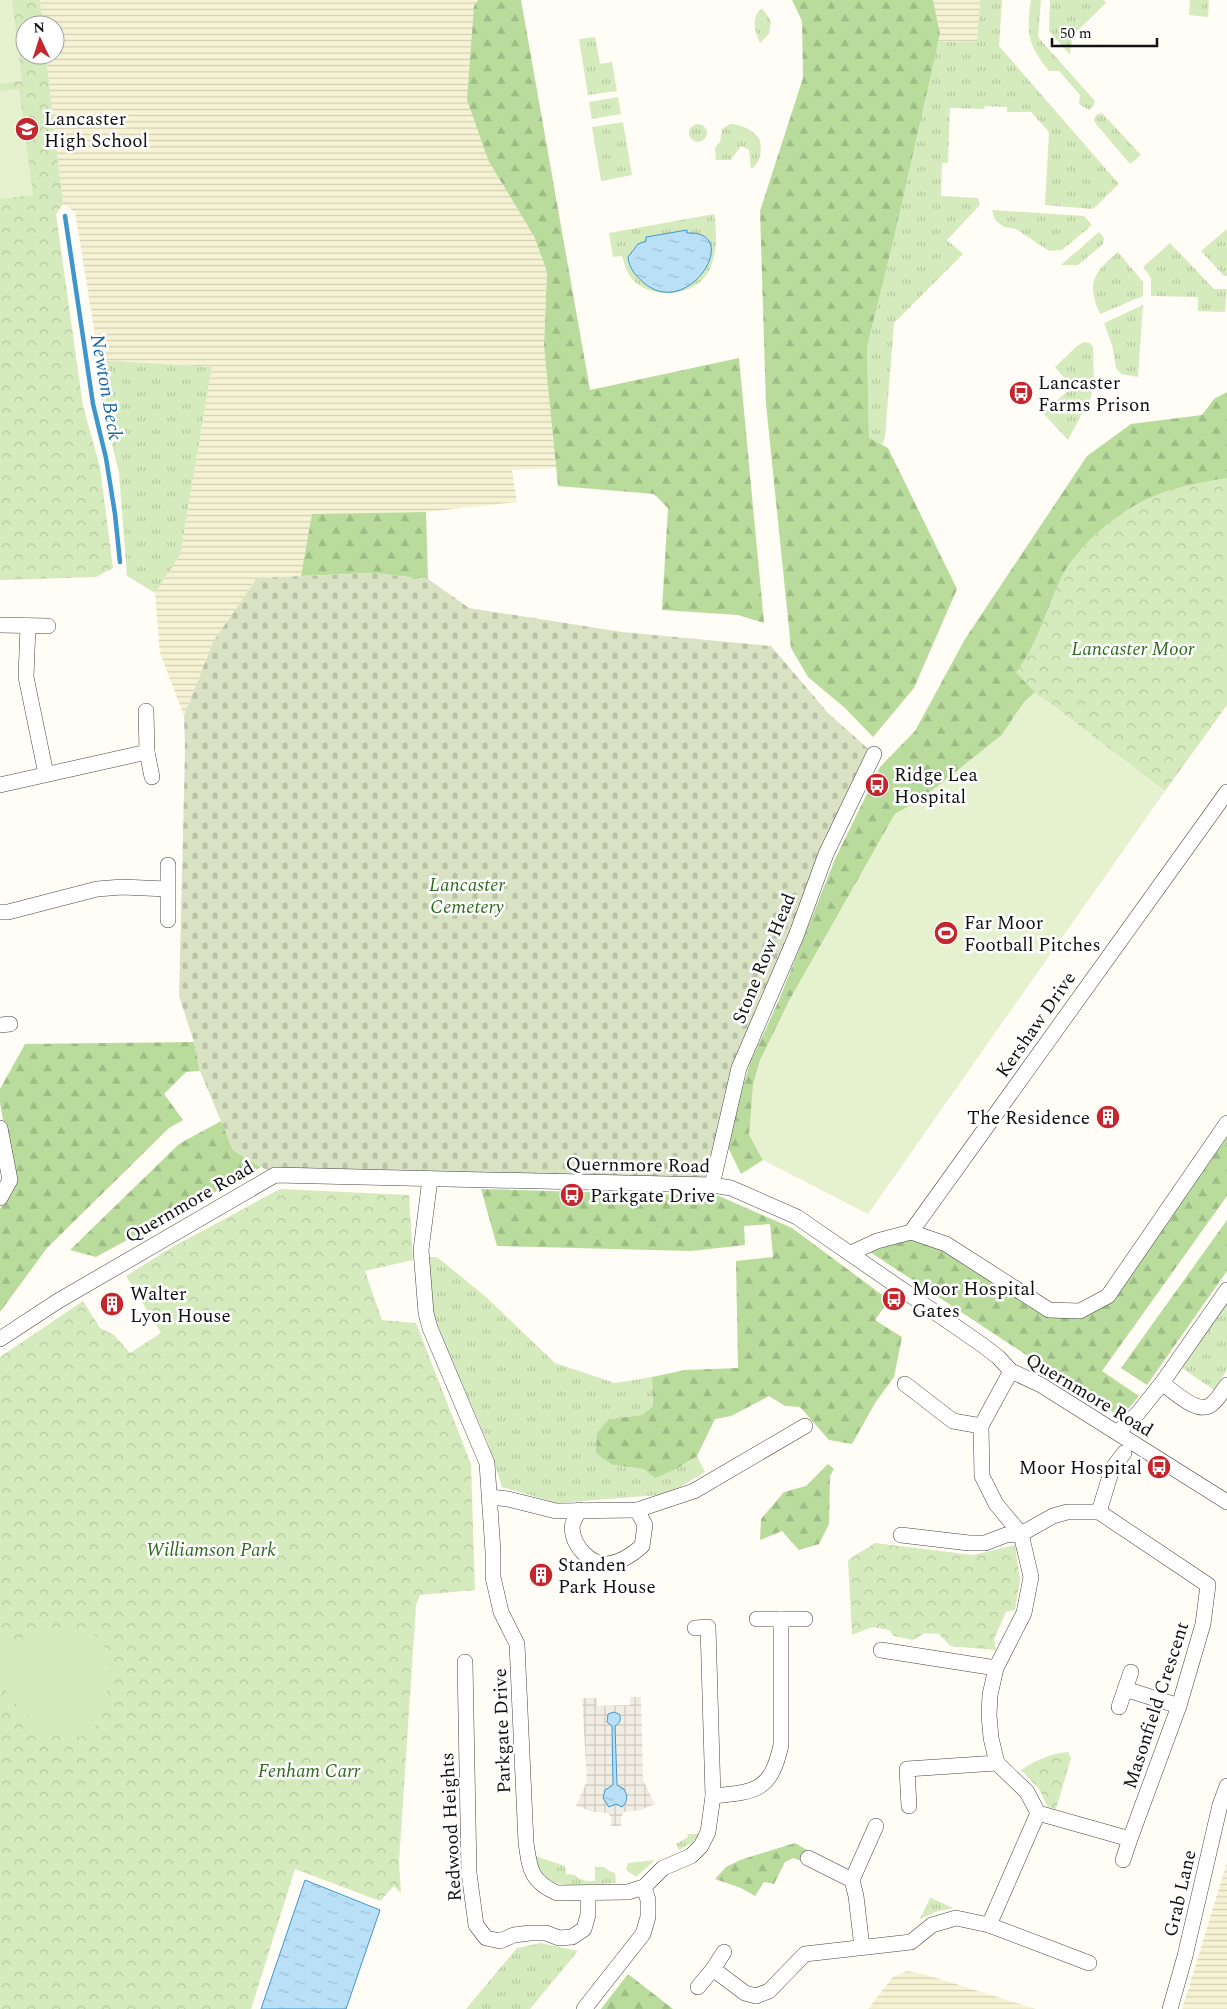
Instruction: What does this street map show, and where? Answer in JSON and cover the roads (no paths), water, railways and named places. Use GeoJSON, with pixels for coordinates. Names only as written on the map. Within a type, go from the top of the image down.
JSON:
{"type":"FeatureCollection","features":[{"type":"Feature","properties":{"kind":"street"},"geometry":{"type":"LineString","coordinates":[[0,624],[48,626]]}},
{"type":"Feature","properties":{"kind":"street"},"geometry":{"type":"LineString","coordinates":[[28,626],[26,677],[46,774]]}},
{"type":"Feature","properties":{"kind":"street"},"geometry":{"type":"LineString","coordinates":[[146,711],[148,752],[152,777]]}},
{"type":"Feature","properties":{"kind":"street"},"geometry":{"type":"LineString","coordinates":[[0,785],[148,752]]}},
{"type":"Feature","properties":{"kind":"street","name":"Stone Row Head"},"geometry":{"type":"LineString","coordinates":[[712,1185],[739,1068],[796,936],[826,854],[874,754]]}},
{"type":"Feature","properties":{"kind":"street","name":"Kershaw Drive"},"geometry":{"type":"LineString","coordinates":[[911,1232],[1227,792]]}},
{"type":"Feature","properties":{"kind":"street"},"geometry":{"type":"LineString","coordinates":[[168,865],[168,920]]}},
{"type":"Feature","properties":{"kind":"street"},"geometry":{"type":"LineString","coordinates":[[0,912],[8,912],[97,889],[122,887],[167,889]]}},
{"type":"Feature","properties":{"kind":"street"},"geometry":{"type":"LineString","coordinates":[[850,1253],[877,1241],[911,1232],[946,1244],[1049,1310],[1080,1311],[1108,1296],[1227,1123]]}},
{"type":"Feature","properties":{"kind":"street"},"geometry":{"type":"LineString","coordinates":[[0,1128],[10,1180],[0,1198]]}},
{"type":"Feature","properties":{"kind":"street","name":"Quernmore Road"},"geometry":{"type":"LineString","coordinates":[[0,1340],[58,1301],[275,1175],[712,1185],[731,1188],[798,1217],[981,1344],[998,1357],[1011,1371],[1041,1385],[1227,1502]]}},
{"type":"Feature","properties":{"kind":"street","name":"Parkgate Drive"},"geometry":{"type":"LineString","coordinates":[[430,1179],[421,1250],[426,1313],[430,1328],[487,1463],[493,1577],[501,1612],[517,1644],[526,1843],[530,1872],[538,1882],[557,1893],[628,1892],[644,1887]]}},
{"type":"Feature","properties":{"kind":"street"},"geometry":{"type":"LineString","coordinates":[[1118,1432],[1138,1413],[1162,1383],[1227,1290]]}},
{"type":"Feature","properties":{"kind":"street"},"geometry":{"type":"LineString","coordinates":[[1011,1371],[981,1426],[982,1476],[996,1504],[1021,1534],[1031,1577],[1024,1613],[996,1668],[990,1695],[991,1738],[997,1763],[1027,1792],[1038,1813],[1130,1839]]}},
{"type":"Feature","properties":{"kind":"street"},"geometry":{"type":"LineString","coordinates":[[1162,1383],[1194,1406],[1202,1408],[1210,1406],[1227,1385]]}},
{"type":"Feature","properties":{"kind":"street"},"geometry":{"type":"LineString","coordinates":[[905,1384],[953,1421],[981,1426]]}},
{"type":"Feature","properties":{"kind":"street"},"geometry":{"type":"LineString","coordinates":[[490,1497],[508,1499],[556,1511],[638,1510],[694,1491],[805,1426]]}},
{"type":"Feature","properties":{"kind":"street"},"geometry":{"type":"LineString","coordinates":[[901,1535],[970,1544],[985,1543],[1006,1535],[1021,1534],[1053,1516],[1067,1512],[1098,1512],[1112,1469],[1124,1453]]}},
{"type":"Feature","properties":{"kind":"street"},"geometry":{"type":"LineString","coordinates":[[579,1510],[572,1528],[577,1546],[588,1558],[606,1564],[628,1558],[642,1546],[645,1525],[638,1510]]}},
{"type":"Feature","properties":{"kind":"street","name":"Masonfield Crescent"},"geometry":{"type":"LineString","coordinates":[[1098,1512],[1208,1585],[1204,1624],[1179,1706],[1123,1860]]}},
{"type":"Feature","properties":{"kind":"street"},"geometry":{"type":"LineString","coordinates":[[757,1619],[805,1619]]}},
{"type":"Feature","properties":{"kind":"street"},"geometry":{"type":"LineString","coordinates":[[713,1796],[744,1793],[756,1789],[770,1779],[777,1763],[781,1745],[781,1619]]}},
{"type":"Feature","properties":{"kind":"street"},"geometry":{"type":"LineString","coordinates":[[584,2009],[643,1934],[648,1917],[648,1900],[644,1887],[663,1868],[691,1856],[701,1846],[708,1832],[713,1796],[708,1627],[695,1628]]}},
{"type":"Feature","properties":{"kind":"street"},"geometry":{"type":"LineString","coordinates":[[881,1650],[996,1668]]}},
{"type":"Feature","properties":{"kind":"street","name":"Redwood Heights"},"geometry":{"type":"LineString","coordinates":[[465,1662],[469,1873],[476,1925],[486,1938],[500,1941],[514,1935],[530,1933],[546,1934],[559,1938],[572,1937],[584,1929],[588,1915],[588,1893]]}},
{"type":"Feature","properties":{"kind":"street"},"geometry":{"type":"LineString","coordinates":[[1119,1707],[1131,1672]]}},
{"type":"Feature","properties":{"kind":"street"},"geometry":{"type":"LineString","coordinates":[[1125,1689],[1179,1706]]}},
{"type":"Feature","properties":{"kind":"street"},"geometry":{"type":"LineString","coordinates":[[909,1806],[908,1769],[997,1763]]}},
{"type":"Feature","properties":{"kind":"street","name":"Grab Lane"},"geometry":{"type":"LineString","coordinates":[[1170,2009],[1185,1956],[1220,1805],[1227,1786]]}},
{"type":"Feature","properties":{"kind":"street"},"geometry":{"type":"LineString","coordinates":[[989,1925],[1038,1813]]}},
{"type":"Feature","properties":{"kind":"street"},"geometry":{"type":"LineString","coordinates":[[862,1947],[856,1896],[852,1880],[876,1826]]}},
{"type":"Feature","properties":{"kind":"street"},"geometry":{"type":"LineString","coordinates":[[808,1858],[852,1880]]}},
{"type":"Feature","properties":{"kind":"street"},"geometry":{"type":"LineString","coordinates":[[713,1969],[745,1993],[756,1996],[769,1991],[805,1954],[911,1942],[932,1925],[956,1918],[989,1925],[1089,1963]]}},
{"type":"Feature","properties":{"kind":"street"},"geometry":{"type":"LineString","coordinates":[[698,1987],[724,1952]]}},
{"type":"Feature","properties":{"kind":"water"},"geometry":{"type":"Polygon","coordinates":[[[687,230],[687,233],[703,236],[711,245],[710,258],[704,271],[692,283],[678,291],[661,292],[644,283],[633,271],[628,257],[638,244],[646,241],[646,237],[687,230]]]}},
{"type":"Feature","properties":{"kind":"water"},"geometry":{"type":"Polygon","coordinates":[[[614,1712],[619,1714],[620,1718],[615,1726],[617,1785],[624,1789],[627,1796],[622,1807],[616,1804],[609,1807],[603,1798],[605,1790],[613,1785],[612,1726],[607,1722],[608,1714],[614,1712]]]}},
{"type":"Feature","properties":{"kind":"water"},"geometry":{"type":"Polygon","coordinates":[[[305,1880],[380,1910],[346,2009],[261,2009],[305,1880]]]}},
{"type":"Feature","properties":{"kind":"waterway","name":"Newton Beck"},"geometry":{"type":"LineString","coordinates":[[65,216],[93,404],[106,458],[115,514],[120,562]]}},
{"type":"Feature","properties":{"kind":"place","name":"Lancaster High School"},"geometry":{"type":"Point","coordinates":[27,129]}},
{"type":"Feature","properties":{"kind":"place","name":"Lancaster Farms Prison"},"geometry":{"type":"Point","coordinates":[1021,393]}},
{"type":"Feature","properties":{"kind":"place","name":"Ridge Lea Hospital"},"geometry":{"type":"Point","coordinates":[877,785]}},
{"type":"Feature","properties":{"kind":"place","name":"Far Moor Football Pitches"},"geometry":{"type":"Point","coordinates":[946,933]}},
{"type":"Feature","properties":{"kind":"place","name":"The Residence"},"geometry":{"type":"Point","coordinates":[1108,1117]}},
{"type":"Feature","properties":{"kind":"place","name":"Parkgate Drive"},"geometry":{"type":"Point","coordinates":[572,1195]}},
{"type":"Feature","properties":{"kind":"place","name":"Moor Hospital Gates"},"geometry":{"type":"Point","coordinates":[894,1299]}},
{"type":"Feature","properties":{"kind":"place","name":"Walter Lyon House"},"geometry":{"type":"Point","coordinates":[112,1304]}},
{"type":"Feature","properties":{"kind":"place","name":"Moor Hospital"},"geometry":{"type":"Point","coordinates":[1159,1467]}},
{"type":"Feature","properties":{"kind":"place","name":"Standen Park House"},"geometry":{"type":"Point","coordinates":[541,1575]}},
{"type":"Feature","properties":{"kind":"park label","name":"Lancaster Moor"},"geometry":{"type":"Point","coordinates":[1133,648]}},
{"type":"Feature","properties":{"kind":"park label","name":"Lancaster Cemetery"},"geometry":{"type":"Point","coordinates":[467,895]}},
{"type":"Feature","properties":{"kind":"park label","name":"Williamson Park"},"geometry":{"type":"Point","coordinates":[211,1549]}},
{"type":"Feature","properties":{"kind":"park label","name":"Fenham Carr"},"geometry":{"type":"Point","coordinates":[309,1770]}}]}
